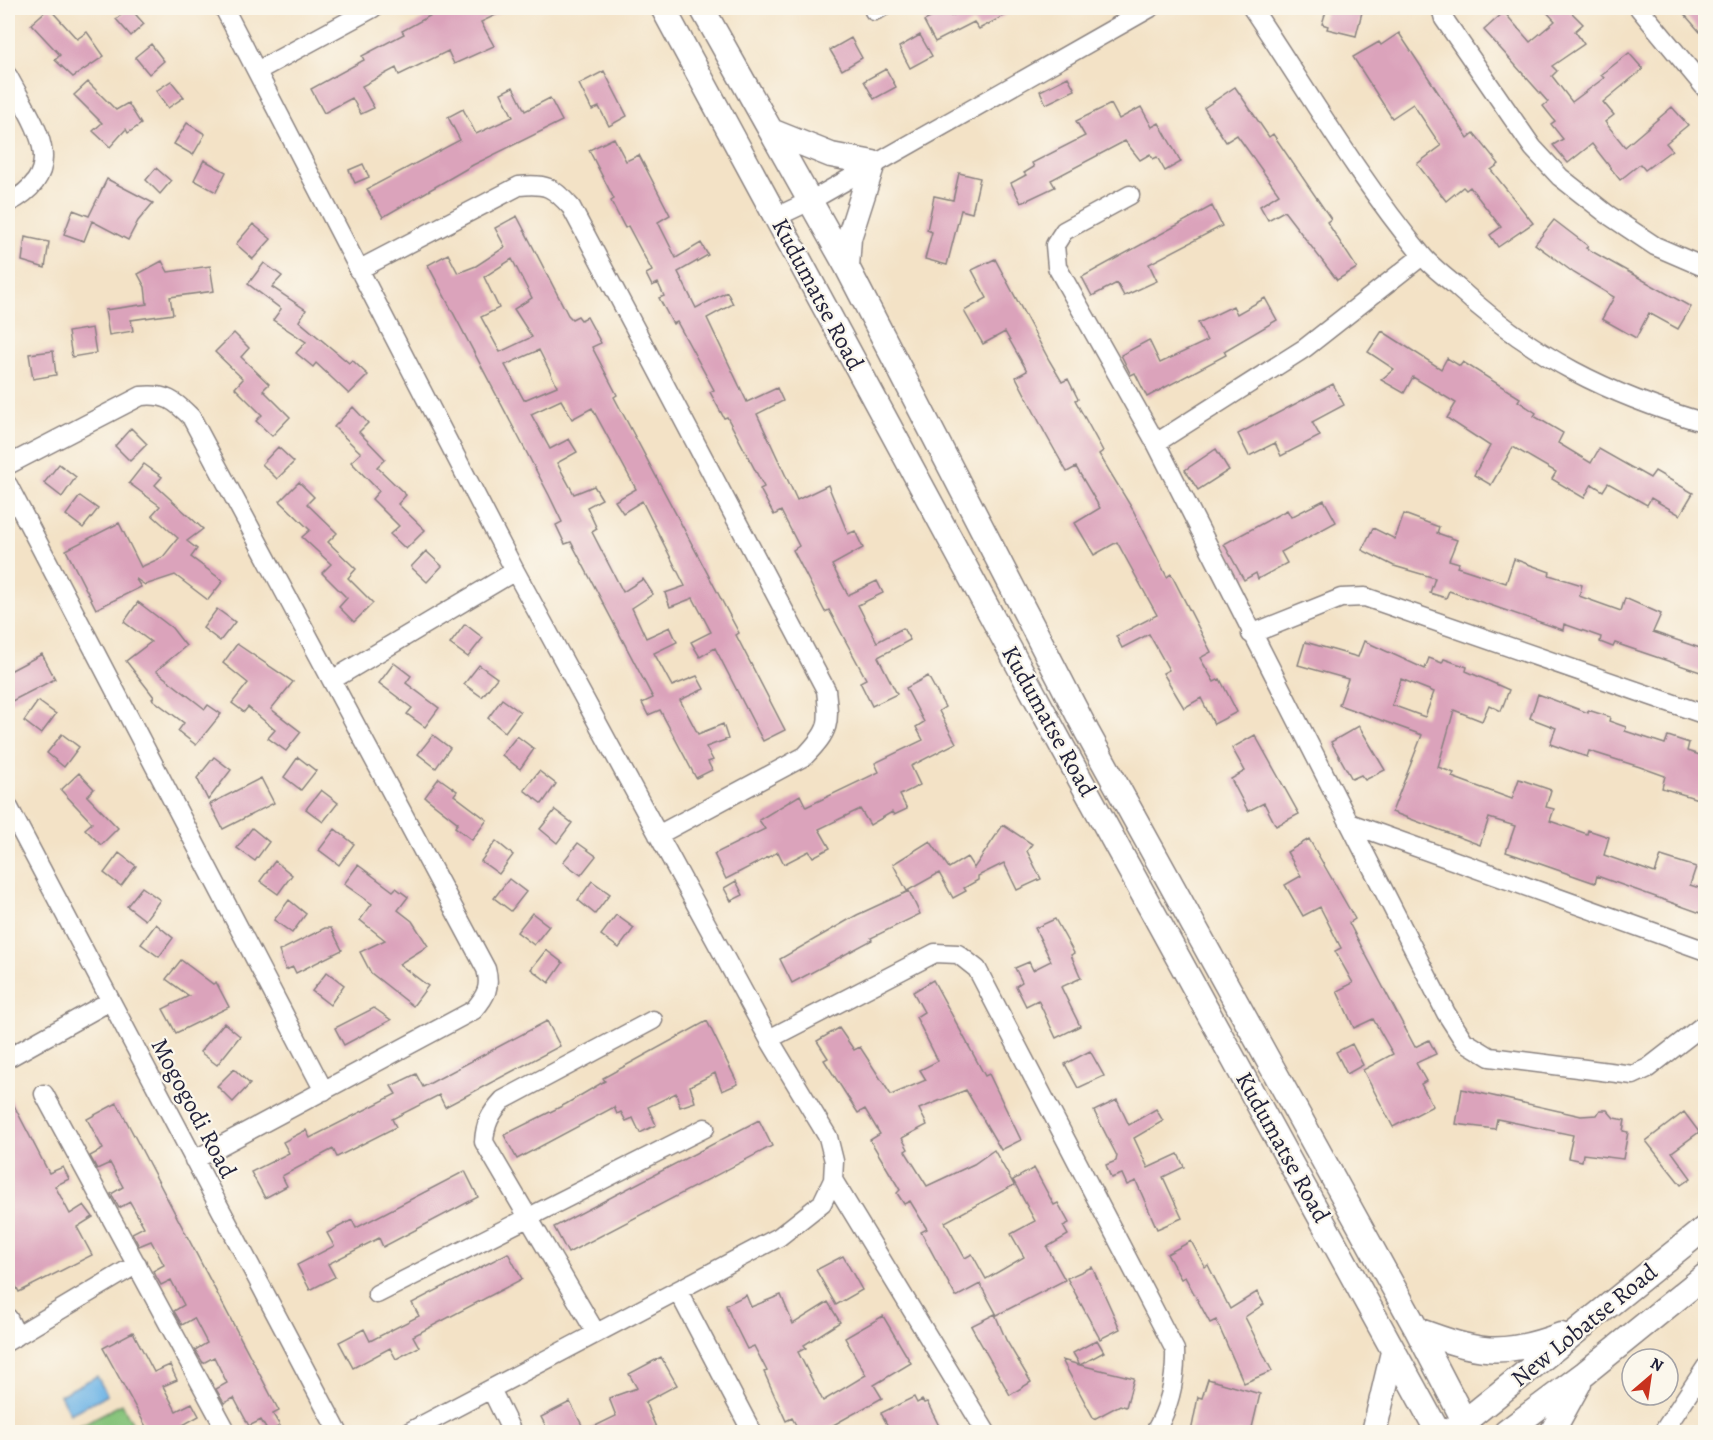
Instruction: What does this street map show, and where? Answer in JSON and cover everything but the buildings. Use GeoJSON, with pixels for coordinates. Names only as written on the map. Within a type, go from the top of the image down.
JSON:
{"type":"FeatureCollection","features":[{"type":"Feature","properties":{"kind":"main road","name":"Kudumatse Road"},"geometry":{"type":"LineString","coordinates":[[663,8],[1438,1432]]}},
{"type":"Feature","properties":{"kind":"main road","name":"Kudumatse Road"},"geometry":{"type":"LineString","coordinates":[[702,8],[847,267],[1087,732],[1417,1330],[1460,1429]]}},
{"type":"Feature","properties":{"kind":"main road"},"geometry":{"type":"LineString","coordinates":[[771,131],[831,155],[873,164],[849,238],[847,267]]}},
{"type":"Feature","properties":{"kind":"main road","name":"New Lobatse Road"},"geometry":{"type":"LineString","coordinates":[[1460,1429],[1579,1328],[1706,1227]]}},
{"type":"Feature","properties":{"kind":"main road"},"geometry":{"type":"LineString","coordinates":[[1506,1432],[1585,1373],[1706,1275]]}},
{"type":"Feature","properties":{"kind":"main road"},"geometry":{"type":"LineString","coordinates":[[1417,1330],[1455,1344],[1490,1350],[1512,1350],[1534,1345],[1579,1328]]}},
{"type":"Feature","properties":{"kind":"main road"},"geometry":{"type":"LineString","coordinates":[[1374,1432],[1393,1352]]}},
{"type":"Feature","properties":{"kind":"main road"},"geometry":{"type":"LineString","coordinates":[[1552,1432],[1585,1373]]}},
{"type":"Feature","properties":{"kind":"street"},"geometry":{"type":"LineString","coordinates":[[224,8],[515,571],[769,1039],[828,1137],[834,1161],[833,1180],[822,1203],[807,1217],[778,1237],[409,1432]]}},
{"type":"Feature","properties":{"kind":"street"},"geometry":{"type":"LineString","coordinates":[[257,70],[373,8]]}},
{"type":"Feature","properties":{"kind":"street"},"geometry":{"type":"LineString","coordinates":[[1252,8],[1379,199],[1422,256],[1481,309],[1561,366],[1646,406],[1706,423]]}},
{"type":"Feature","properties":{"kind":"street"},"geometry":{"type":"LineString","coordinates":[[1441,8],[1444,19],[1527,139],[1560,177],[1607,214],[1655,246],[1706,268]]}},
{"type":"Feature","properties":{"kind":"street"},"geometry":{"type":"LineString","coordinates":[[1639,8],[1706,90]]}},
{"type":"Feature","properties":{"kind":"street"},"geometry":{"type":"LineString","coordinates":[[776,217],[810,201],[1141,10]]}},
{"type":"Feature","properties":{"kind":"street"},"geometry":{"type":"LineString","coordinates":[[8,76],[43,142],[41,172],[27,193],[8,202]]}},
{"type":"Feature","properties":{"kind":"street"},"geometry":{"type":"LineString","coordinates":[[358,270],[519,186],[540,184],[557,192],[571,207],[826,690],[829,720],[821,740],[805,756],[658,835]]}},
{"type":"Feature","properties":{"kind":"street"},"geometry":{"type":"LineString","coordinates":[[1130,195],[1064,231],[1054,245],[1058,267],[1156,442],[1251,634],[1352,824],[1446,1013],[1464,1041],[1490,1057],[1633,1074],[1648,1068],[1706,1023]]}},
{"type":"Feature","properties":{"kind":"street"},"geometry":{"type":"LineString","coordinates":[[1156,442],[1305,348],[1422,256]]}},
{"type":"Feature","properties":{"kind":"street"},"geometry":{"type":"LineString","coordinates":[[8,465],[141,396],[156,394],[174,399],[191,417],[486,969],[490,983],[484,998],[474,1010],[194,1160]]}},
{"type":"Feature","properties":{"kind":"street"},"geometry":{"type":"LineString","coordinates":[[8,485],[324,1091]]}},
{"type":"Feature","properties":{"kind":"street"},"geometry":{"type":"LineString","coordinates":[[332,680],[515,571]]}},
{"type":"Feature","properties":{"kind":"street"},"geometry":{"type":"LineString","coordinates":[[1251,634],[1341,598],[1365,597],[1706,715]]}},
{"type":"Feature","properties":{"kind":"street","name":"Mogogodi Road"},"geometry":{"type":"LineString","coordinates":[[8,806],[338,1432]]}},
{"type":"Feature","properties":{"kind":"street"},"geometry":{"type":"LineString","coordinates":[[1352,824],[1706,951]]}},
{"type":"Feature","properties":{"kind":"street"},"geometry":{"type":"LineString","coordinates":[[769,1039],[935,953],[958,954],[978,969],[1176,1350],[1176,1377],[1165,1416],[1155,1432]]}},
{"type":"Feature","properties":{"kind":"street"},"geometry":{"type":"LineString","coordinates":[[8,1058],[110,1001]]}},
{"type":"Feature","properties":{"kind":"street"},"geometry":{"type":"LineString","coordinates":[[596,1333],[484,1142],[484,1127],[491,1113],[503,1100],[653,1020]]}},
{"type":"Feature","properties":{"kind":"street"},"geometry":{"type":"LineString","coordinates":[[44,1094],[227,1432]]}},
{"type":"Feature","properties":{"kind":"street"},"geometry":{"type":"LineString","coordinates":[[377,1294],[705,1128]]}},
{"type":"Feature","properties":{"kind":"street"},"geometry":{"type":"LineString","coordinates":[[833,1180],[986,1432]]}},
{"type":"Feature","properties":{"kind":"street"},"geometry":{"type":"LineString","coordinates":[[8,1318],[12,1338],[137,1264]]}},
{"type":"Feature","properties":{"kind":"street"},"geometry":{"type":"LineString","coordinates":[[678,1291],[752,1432]]}},
{"type":"Feature","properties":{"kind":"street"},"geometry":{"type":"LineString","coordinates":[[1663,1432],[1706,1367]]}},
{"type":"Feature","properties":{"kind":"street"},"geometry":{"type":"LineString","coordinates":[[491,1389],[512,1432]]}},
{"type":"Feature","properties":{"kind":"green space"},"geometry":{"type":"Polygon","coordinates":[[[122,1404],[137,1432],[67,1432],[122,1404]]]}},
{"type":"Feature","properties":{"kind":"water"},"geometry":{"type":"Polygon","coordinates":[[[97,1376],[107,1395],[70,1414],[60,1395],[97,1376]]]}}]}
